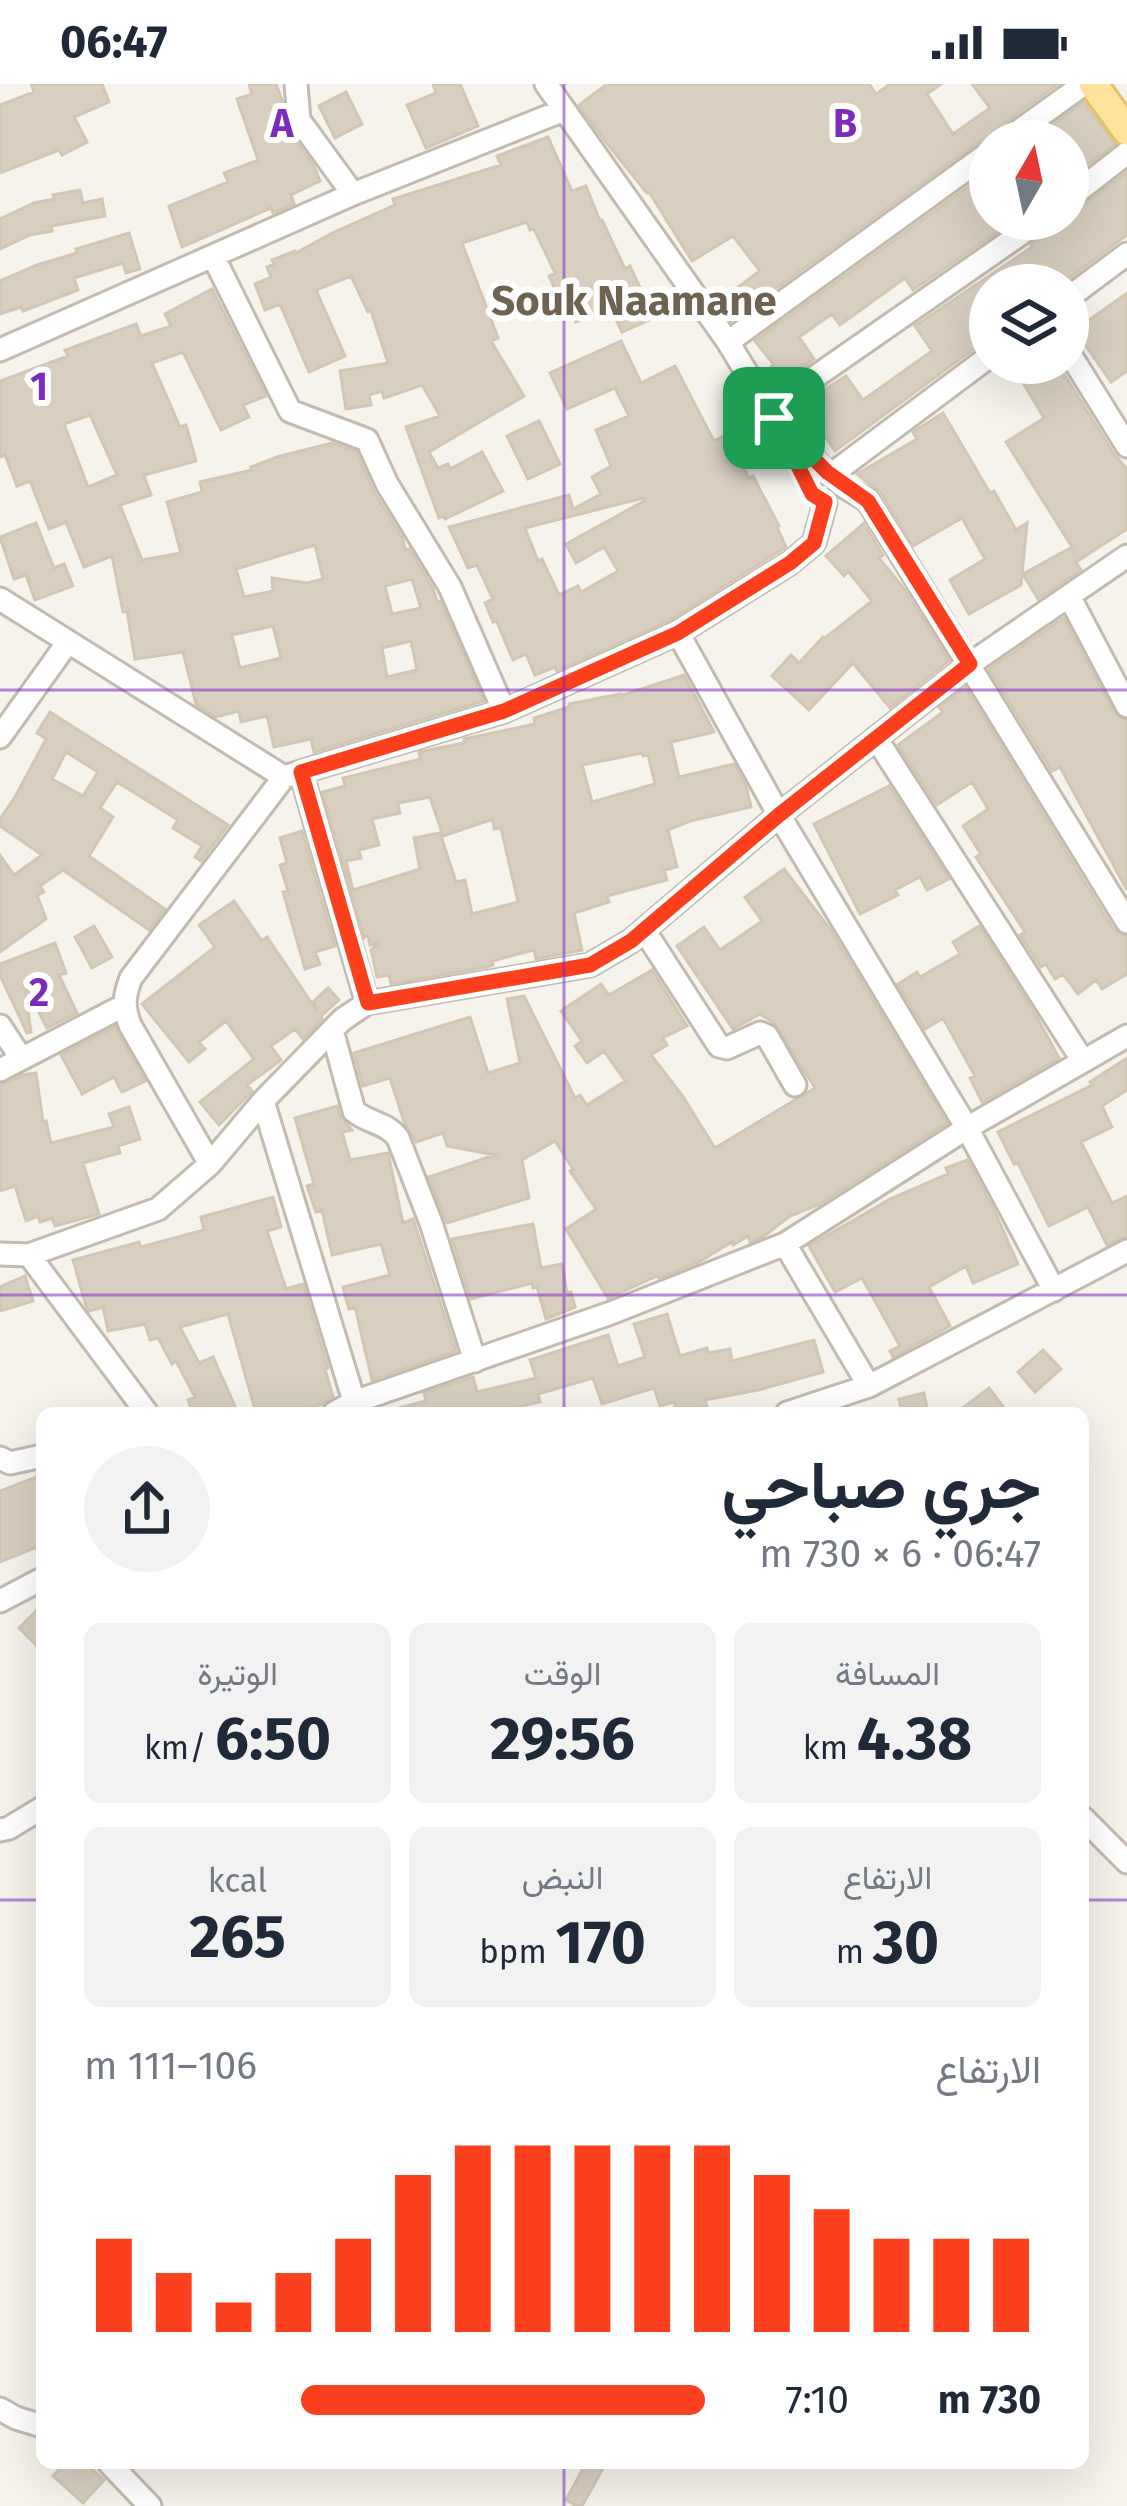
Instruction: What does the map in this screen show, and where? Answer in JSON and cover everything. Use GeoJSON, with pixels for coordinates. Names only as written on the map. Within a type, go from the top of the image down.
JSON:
{"type":"FeatureCollection","features":[{"type":"Feature","properties":{"kind":"main road"},"geometry":{"type":"LineString","coordinates":[[1088,84],[1127,131]]}},
{"type":"Feature","properties":{"kind":"street"},"geometry":{"type":"LineString","coordinates":[[296,84],[298,120],[353,194]]}},
{"type":"Feature","properties":{"kind":"street"},"geometry":{"type":"LineString","coordinates":[[546,84],[728,342],[771,414],[827,484],[868,501],[1127,922]]}},
{"type":"Feature","properties":{"kind":"street"},"geometry":{"type":"LineString","coordinates":[[1036,120],[1088,84]]}},
{"type":"Feature","properties":{"kind":"street"},"geometry":{"type":"LineString","coordinates":[[0,350],[353,194],[564,110]]}},
{"type":"Feature","properties":{"kind":"street"},"geometry":{"type":"LineString","coordinates":[[1089,183],[1127,153]]}},
{"type":"Feature","properties":{"kind":"street"},"geometry":{"type":"LineString","coordinates":[[728,342],[969,167]]}},
{"type":"Feature","properties":{"kind":"street"},"geometry":{"type":"LineString","coordinates":[[771,414],[1013,240]]}},
{"type":"Feature","properties":{"kind":"street"},"geometry":{"type":"LineString","coordinates":[[1089,282],[1127,254]]}},
{"type":"Feature","properties":{"kind":"street"},"geometry":{"type":"LineString","coordinates":[[213,256],[290,411],[367,440],[387,484],[450,587],[504,711]]}},
{"type":"Feature","properties":{"kind":"street"},"geometry":{"type":"LineString","coordinates":[[210,1164],[123,1006],[131,978],[292,774],[504,711],[678,633],[814,543],[827,484],[969,372]]}},
{"type":"Feature","properties":{"kind":"street"},"geometry":{"type":"LineString","coordinates":[[1088,384],[1127,446]]}},
{"type":"Feature","properties":{"kind":"street"},"geometry":{"type":"LineString","coordinates":[[0,1254],[29,1255],[158,1209],[210,1164],[342,1019],[368,1003],[590,965],[631,941],[779,815],[970,664],[1127,556]]}},
{"type":"Feature","properties":{"kind":"street"},"geometry":{"type":"LineString","coordinates":[[1070,596],[1127,706]]}},
{"type":"Feature","properties":{"kind":"street"},"geometry":{"type":"LineString","coordinates":[[0,599],[292,774],[368,1003]]}},
{"type":"Feature","properties":{"kind":"street"},"geometry":{"type":"LineString","coordinates":[[678,633],[779,815],[967,1128],[1054,1290]]}},
{"type":"Feature","properties":{"kind":"street"},"geometry":{"type":"LineString","coordinates":[[0,737],[68,642]]}},
{"type":"Feature","properties":{"kind":"street"},"geometry":{"type":"LineString","coordinates":[[876,738],[1083,1061]]}},
{"type":"Feature","properties":{"kind":"street"},"geometry":{"type":"LineString","coordinates":[[644,929],[719,1046],[727,1048],[760,1033],[767,1036],[795,1084]]}},
{"type":"Feature","properties":{"kind":"street"},"geometry":{"type":"LineString","coordinates":[[0,1070],[123,1006]]}},
{"type":"Feature","properties":{"kind":"street"},"geometry":{"type":"LineString","coordinates":[[0,1026],[22,1058]]}},
{"type":"Feature","properties":{"kind":"street"},"geometry":{"type":"LineString","coordinates":[[332,1030],[354,1111],[391,1128],[398,1138],[475,1360]]}},
{"type":"Feature","properties":{"kind":"street"},"geometry":{"type":"LineString","coordinates":[[356,1407],[785,1244],[967,1128],[1127,1036]]}},
{"type":"Feature","properties":{"kind":"street"},"geometry":{"type":"LineString","coordinates":[[263,1101],[347,1407]]}},
{"type":"Feature","properties":{"kind":"street"},"geometry":{"type":"LineString","coordinates":[[785,1244],[869,1386]]}},
{"type":"Feature","properties":{"kind":"street"},"geometry":{"type":"LineString","coordinates":[[805,1407],[869,1386],[1127,1251]]}},
{"type":"Feature","properties":{"kind":"street"},"geometry":{"type":"LineString","coordinates":[[29,1255],[139,1407]]}},
{"type":"Feature","properties":{"kind":"street"},"geometry":{"type":"LineString","coordinates":[[0,1458],[10,1463],[36,1459]]}},
{"type":"Feature","properties":{"kind":"street"},"geometry":{"type":"LineString","coordinates":[[1,1599],[36,1582]]}},
{"type":"Feature","properties":{"kind":"street"},"geometry":{"type":"LineString","coordinates":[[0,1830],[36,1812]]}},
{"type":"Feature","properties":{"kind":"street"},"geometry":{"type":"LineString","coordinates":[[1089,1824],[1127,1862]]}},
{"type":"Feature","properties":{"kind":"street"},"geometry":{"type":"LineString","coordinates":[[0,2409],[36,2424]]}},
{"type":"Feature","properties":{"kind":"street"},"geometry":{"type":"LineString","coordinates":[[115,2469],[150,2506]]}},
{"type":"Feature","properties":{"kind":"building"},"geometry":{"type":"Polygon","coordinates":[[[31,84],[102,84],[109,102],[74,117],[87,142],[62,155],[59,150],[0,173],[0,105],[34,92],[31,84]]]}},
{"type":"Feature","properties":{"kind":"building"},"geometry":{"type":"Polygon","coordinates":[[[249,84],[276,84],[286,128],[320,181],[291,195],[294,204],[273,213],[271,208],[182,247],[169,206],[228,182],[224,173],[258,160],[237,99],[252,94],[249,84]]]}},
{"type":"Feature","properties":{"kind":"building"},"geometry":{"type":"Polygon","coordinates":[[[433,84],[460,84],[478,126],[426,148],[407,105],[436,93],[433,84]]]}},
{"type":"Feature","properties":{"kind":"building"},"geometry":{"type":"Polygon","coordinates":[[[607,84],[869,84],[876,94],[890,84],[941,84],[927,94],[953,134],[969,123],[969,149],[731,321],[718,302],[760,271],[733,236],[692,261],[649,192],[579,105],[607,84]]]}},
{"type":"Feature","properties":{"kind":"building"},"geometry":{"type":"Polygon","coordinates":[[[972,84],[1058,84],[1008,120],[973,120],[990,108],[972,84]]]}},
{"type":"Feature","properties":{"kind":"building"},"geometry":{"type":"Polygon","coordinates":[[[346,92],[362,124],[335,138],[319,106],[346,92]]]}},
{"type":"Feature","properties":{"kind":"building"},"geometry":{"type":"Polygon","coordinates":[[[1084,102],[1115,144],[1089,163],[1089,120],[1060,120],[1084,102]]]}},
{"type":"Feature","properties":{"kind":"building"},"geometry":{"type":"Polygon","coordinates":[[[548,137],[572,191],[586,186],[654,318],[622,332],[610,307],[576,322],[565,295],[559,298],[549,276],[555,273],[527,222],[462,243],[498,338],[491,341],[524,396],[429,452],[438,468],[448,464],[450,469],[482,452],[503,491],[439,518],[406,427],[440,416],[422,385],[384,398],[382,391],[369,395],[371,405],[346,409],[340,371],[388,363],[371,311],[351,276],[316,290],[345,356],[309,372],[280,304],[265,310],[255,284],[271,277],[267,267],[274,264],[272,260],[395,205],[393,199],[501,165],[497,156],[548,137]]]}},
{"type":"Feature","properties":{"kind":"building"},"geometry":{"type":"Polygon","coordinates":[[[1127,172],[1127,235],[1088,264],[1007,264],[1038,240],[1089,240],[1089,202],[1127,172]]]}},
{"type":"Feature","properties":{"kind":"building"},"geometry":{"type":"Polygon","coordinates":[[[969,186],[969,240],[986,240],[913,290],[905,278],[840,325],[832,314],[799,337],[814,359],[773,388],[764,372],[774,365],[755,341],[969,186]]]}},
{"type":"Feature","properties":{"kind":"building"},"geometry":{"type":"Polygon","coordinates":[[[80,190],[83,203],[102,199],[105,216],[51,226],[52,231],[0,249],[0,219],[54,199],[53,195],[80,190]]]}},
{"type":"Feature","properties":{"kind":"building"},"geometry":{"type":"Polygon","coordinates":[[[129,233],[140,269],[126,273],[123,263],[74,278],[78,290],[23,311],[21,307],[0,314],[0,281],[129,233]]]}},
{"type":"Feature","properties":{"kind":"building"},"geometry":{"type":"Polygon","coordinates":[[[212,289],[266,396],[243,405],[249,417],[221,430],[183,352],[152,363],[180,427],[186,425],[196,461],[144,475],[151,495],[120,505],[142,560],[181,553],[167,502],[202,492],[200,482],[332,443],[356,452],[405,550],[409,549],[440,601],[484,701],[314,752],[311,739],[274,747],[267,716],[241,722],[239,711],[216,717],[196,704],[183,652],[135,659],[112,556],[84,567],[66,522],[49,529],[30,481],[17,486],[5,455],[0,457],[0,381],[136,324],[141,336],[171,326],[165,314],[212,289]],[[90,415],[64,424],[88,487],[117,475],[90,415]],[[315,545],[236,569],[244,597],[273,591],[272,578],[307,583],[323,579],[315,545]],[[412,579],[385,586],[392,614],[421,608],[412,579]],[[273,626],[232,635],[240,668],[281,658],[273,626]],[[411,641],[382,648],[387,677],[417,670],[411,641]]]}},
{"type":"Feature","properties":{"kind":"building"},"geometry":{"type":"Polygon","coordinates":[[[969,290],[969,352],[835,451],[802,404],[846,376],[863,400],[932,351],[915,326],[969,290]]]}},
{"type":"Feature","properties":{"kind":"building"},"geometry":{"type":"Polygon","coordinates":[[[1127,293],[1127,371],[1111,382],[1089,350],[1089,320],[1127,293]]]}},
{"type":"Feature","properties":{"kind":"building"},"geometry":{"type":"Polygon","coordinates":[[[621,341],[641,383],[675,366],[714,441],[726,435],[749,478],[753,476],[786,547],[671,620],[557,671],[555,667],[535,675],[526,654],[513,660],[485,603],[493,599],[477,565],[468,568],[449,527],[569,495],[573,509],[601,494],[592,477],[611,466],[596,430],[629,416],[615,388],[567,409],[550,373],[621,341]],[[644,501],[525,528],[559,595],[578,586],[581,592],[618,571],[604,547],[576,563],[566,544],[644,501]]]}},
{"type":"Feature","properties":{"kind":"building"},"geometry":{"type":"Polygon","coordinates":[[[1024,384],[1070,384],[1127,469],[1127,529],[1076,562],[1081,570],[1038,599],[1023,574],[1072,547],[1006,442],[1044,418],[1024,384]]]}},
{"type":"Feature","properties":{"kind":"building"},"geometry":{"type":"Polygon","coordinates":[[[943,413],[1016,530],[1027,523],[1021,585],[969,614],[950,580],[985,559],[962,518],[913,546],[881,493],[857,474],[917,439],[913,432],[943,413]]]}},
{"type":"Feature","properties":{"kind":"building"},"geometry":{"type":"Polygon","coordinates":[[[539,421],[560,464],[528,479],[507,436],[539,421]]]}},
{"type":"Feature","properties":{"kind":"building"},"geometry":{"type":"Polygon","coordinates":[[[36,523],[54,568],[64,564],[73,586],[35,600],[26,575],[14,579],[0,537],[36,523]]]}},
{"type":"Feature","properties":{"kind":"building"},"geometry":{"type":"Polygon","coordinates":[[[864,523],[883,555],[879,558],[906,591],[949,661],[890,708],[853,663],[809,710],[772,676],[791,655],[799,663],[823,637],[872,601],[848,571],[844,576],[826,556],[864,523]]]}},
{"type":"Feature","properties":{"kind":"building"},"geometry":{"type":"Polygon","coordinates":[[[1064,618],[1114,713],[1127,721],[1127,890],[1060,767],[1052,771],[989,669],[1064,618]]]}},
{"type":"Feature","properties":{"kind":"building"},"geometry":{"type":"Polygon","coordinates":[[[684,675],[714,732],[671,742],[679,777],[734,764],[751,807],[668,830],[677,867],[664,870],[667,880],[607,896],[609,902],[574,913],[582,950],[536,959],[534,950],[492,961],[487,967],[391,984],[389,975],[377,977],[371,950],[380,942],[370,945],[368,936],[364,938],[322,792],[345,786],[343,778],[421,759],[419,752],[535,724],[534,718],[569,704],[620,696],[684,675]],[[648,755],[582,765],[592,802],[655,784],[648,755]],[[430,797],[398,803],[400,813],[372,819],[379,845],[359,850],[361,858],[346,861],[353,890],[420,869],[414,838],[440,833],[456,882],[465,880],[472,914],[518,902],[501,828],[494,829],[493,819],[443,836],[430,797]]]}},
{"type":"Feature","properties":{"kind":"building"},"geometry":{"type":"Polygon","coordinates":[[[965,687],[1114,930],[1127,937],[1127,974],[1102,989],[1096,980],[1078,994],[1063,974],[1055,979],[1020,935],[1025,932],[976,857],[981,854],[963,826],[988,809],[972,782],[937,805],[898,745],[943,712],[939,707],[965,687]]]}},
{"type":"Feature","properties":{"kind":"building"},"geometry":{"type":"Polygon","coordinates":[[[50,712],[228,825],[201,861],[195,857],[202,846],[173,828],[178,820],[117,782],[100,808],[113,817],[89,856],[165,909],[149,930],[63,870],[40,886],[44,892],[37,895],[46,919],[0,952],[0,855],[14,875],[42,855],[0,826],[46,739],[37,733],[50,712]],[[66,752],[52,779],[83,796],[98,772],[66,752]]]}},
{"type":"Feature","properties":{"kind":"building"},"geometry":{"type":"Polygon","coordinates":[[[889,786],[949,879],[927,890],[920,877],[895,890],[898,895],[860,914],[814,824],[889,786]]]}},
{"type":"Feature","properties":{"kind":"building"},"geometry":{"type":"Polygon","coordinates":[[[302,831],[335,946],[315,952],[320,964],[305,969],[280,865],[287,863],[280,838],[302,831]]]}},
{"type":"Feature","properties":{"kind":"building"},"geometry":{"type":"Polygon","coordinates":[[[784,869],[830,929],[947,1123],[818,1205],[790,1216],[763,1237],[732,1242],[697,1263],[608,1298],[566,1229],[596,1209],[555,1141],[522,1160],[529,1198],[447,1223],[429,1177],[495,1155],[447,1146],[443,1133],[416,1142],[390,1078],[363,1086],[354,1053],[470,1017],[488,1073],[520,1063],[507,999],[524,996],[575,1098],[580,1095],[587,1105],[625,1081],[604,1051],[587,1063],[575,1046],[582,1041],[561,1011],[601,984],[609,995],[652,970],[687,1026],[663,1038],[667,1045],[651,1055],[715,1148],[815,1088],[774,1023],[760,1014],[733,1029],[677,946],[704,927],[720,950],[762,921],[745,897],[784,869]]]}},
{"type":"Feature","properties":{"kind":"building"},"geometry":{"type":"Polygon","coordinates":[[[234,901],[262,941],[267,937],[317,1011],[314,1001],[328,988],[339,1000],[303,1039],[295,1029],[271,1046],[281,1060],[247,1085],[252,1091],[219,1125],[200,1102],[254,1059],[226,1021],[199,1042],[205,1049],[189,1062],[142,1004],[215,947],[199,925],[234,901]]]}},
{"type":"Feature","properties":{"kind":"building"},"geometry":{"type":"Polygon","coordinates":[[[94,926],[112,957],[92,968],[75,937],[94,926]]]}},
{"type":"Feature","properties":{"kind":"building"},"geometry":{"type":"Polygon","coordinates":[[[979,926],[1059,1058],[982,1102],[970,1078],[975,1076],[943,1018],[925,1029],[898,984],[960,954],[953,942],[979,926]]]}},
{"type":"Feature","properties":{"kind":"building"},"geometry":{"type":"Polygon","coordinates":[[[55,943],[66,973],[59,975],[77,1013],[47,1028],[24,984],[31,1032],[27,1033],[0,975],[0,964],[55,943]]]}},
{"type":"Feature","properties":{"kind":"building"},"geometry":{"type":"Polygon","coordinates":[[[115,1027],[145,1081],[122,1092],[114,1077],[82,1094],[61,1055],[115,1027]]]}},
{"type":"Feature","properties":{"kind":"building"},"geometry":{"type":"Polygon","coordinates":[[[1127,1058],[1127,1090],[1102,1106],[1112,1127],[1081,1142],[1112,1203],[1127,1196],[1127,1236],[1107,1245],[1088,1207],[1049,1226],[998,1132],[1092,1085],[1127,1058]]]}},
{"type":"Feature","properties":{"kind":"building"},"geometry":{"type":"Polygon","coordinates":[[[36,1073],[51,1143],[114,1127],[109,1114],[129,1107],[140,1139],[118,1146],[120,1153],[83,1163],[99,1214],[55,1226],[52,1218],[26,1221],[15,1186],[0,1191],[0,1085],[36,1073]]]}},
{"type":"Feature","properties":{"kind":"building"},"geometry":{"type":"Polygon","coordinates":[[[337,1106],[352,1130],[342,1132],[350,1160],[388,1153],[403,1223],[413,1219],[456,1351],[372,1380],[355,1307],[349,1309],[343,1287],[390,1275],[381,1244],[332,1255],[322,1210],[316,1212],[307,1186],[314,1184],[295,1118],[337,1106]]]}},
{"type":"Feature","properties":{"kind":"building"},"geometry":{"type":"Polygon","coordinates":[[[967,1160],[1018,1264],[973,1283],[966,1266],[929,1287],[950,1326],[893,1357],[890,1351],[900,1346],[862,1278],[835,1292],[809,1246],[967,1160]]]}},
{"type":"Feature","properties":{"kind":"building"},"geometry":{"type":"Polygon","coordinates":[[[273,1197],[281,1227],[267,1231],[286,1289],[303,1284],[333,1397],[312,1407],[254,1407],[228,1314],[180,1327],[199,1363],[213,1357],[235,1407],[191,1407],[188,1400],[195,1397],[176,1361],[172,1364],[158,1338],[150,1340],[145,1324],[108,1331],[103,1307],[89,1311],[73,1260],[204,1230],[201,1217],[273,1197]]]}},
{"type":"Feature","properties":{"kind":"building"},"geometry":{"type":"Polygon","coordinates":[[[533,1224],[541,1268],[562,1264],[567,1293],[571,1292],[575,1307],[546,1319],[532,1283],[471,1299],[452,1239],[533,1224]]]}},
{"type":"Feature","properties":{"kind":"building"},"geometry":{"type":"Polygon","coordinates":[[[25,1276],[33,1301],[0,1311],[0,1287],[25,1276]]]}},
{"type":"Feature","properties":{"kind":"building"},"geometry":{"type":"Polygon","coordinates":[[[667,1314],[680,1356],[707,1348],[708,1353],[730,1349],[732,1361],[814,1340],[823,1372],[705,1400],[704,1407],[675,1407],[674,1402],[660,1406],[654,1388],[602,1404],[593,1378],[538,1394],[540,1402],[518,1407],[403,1407],[426,1401],[424,1393],[473,1377],[477,1392],[536,1378],[530,1360],[608,1335],[618,1366],[645,1357],[634,1324],[667,1314]]]}},
{"type":"Feature","properties":{"kind":"building"},"geometry":{"type":"Polygon","coordinates":[[[1043,1350],[1061,1369],[1035,1392],[1018,1372],[1043,1350]]]}},
{"type":"Feature","properties":{"kind":"building"},"geometry":{"type":"Polygon","coordinates":[[[989,1388],[1003,1407],[964,1407],[989,1388]]]}},
{"type":"Feature","properties":{"kind":"building"},"geometry":{"type":"Polygon","coordinates":[[[924,1393],[927,1407],[901,1407],[899,1399],[924,1393]]]}},
{"type":"Feature","properties":{"kind":"building"},"geometry":{"type":"Polygon","coordinates":[[[36,1477],[36,1547],[0,1562],[0,1491],[36,1477]]]}},
{"type":"Feature","properties":{"kind":"building"},"geometry":{"type":"Polygon","coordinates":[[[36,1611],[36,1645],[19,1628],[36,1611]]]}},
{"type":"Feature","properties":{"kind":"building"},"geometry":{"type":"Polygon","coordinates":[[[59,2469],[92,2469],[104,2480],[83,2503],[53,2476],[59,2469]]]}},
{"type":"Feature","properties":{"kind":"building"},"geometry":{"type":"Polygon","coordinates":[[[583,2469],[603,2469],[582,2506],[566,2500],[583,2469]]]}},
{"type":"Feature","properties":{"kind":"district","name":"Souk Naamane"},"geometry":{"type":"Point","coordinates":[634,300]}},
{"type":"Feature","properties":{"kind":"route"},"geometry":{"type":"LineString","coordinates":[[774,418],[840,484],[868,501],[970,664],[779,815],[631,941],[590,965],[368,1003],[301,772],[504,711],[678,633],[790,563],[814,543],[825,502],[815,499],[774,418]]}}]}
